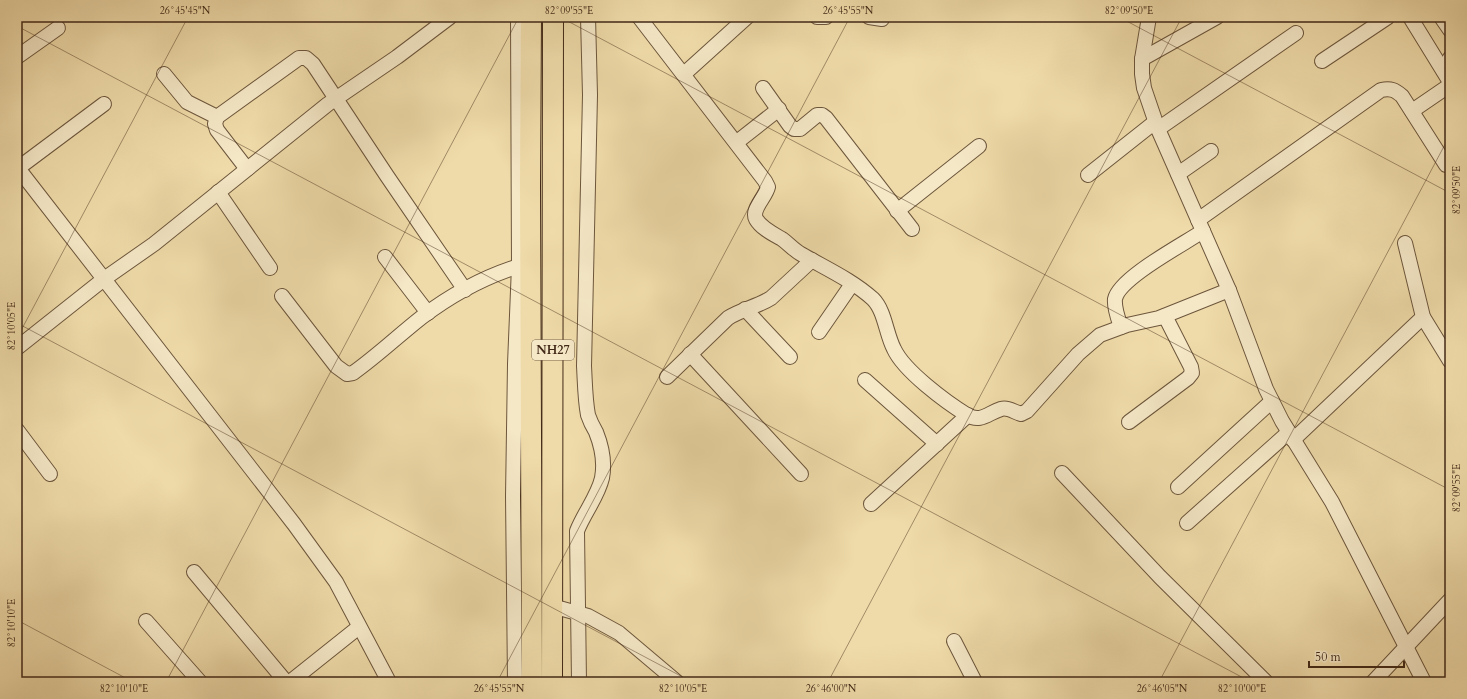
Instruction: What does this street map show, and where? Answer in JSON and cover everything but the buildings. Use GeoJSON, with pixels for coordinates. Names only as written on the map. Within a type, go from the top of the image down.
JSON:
{"type":"FeatureCollection","features":[{"type":"Feature","properties":{"kind":"highway","name":"NH27"},"geometry":{"type":"LineString","coordinates":[[531,17],[530,186],[532,682]]}},
{"type":"Feature","properties":{"kind":"highway","name":"NH27"},"geometry":{"type":"LineString","coordinates":[[552,682],[553,17]]}},
{"type":"Feature","properties":{"kind":"street"},"geometry":{"type":"LineString","coordinates":[[17,348],[104,279],[154,244],[335,99],[397,57],[450,17]]}},
{"type":"Feature","properties":{"kind":"street"},"geometry":{"type":"LineString","coordinates":[[515,682],[515,364],[519,266],[518,17]]}},
{"type":"Feature","properties":{"kind":"street"},"geometry":{"type":"LineString","coordinates":[[579,682],[578,531],[582,518],[599,489],[602,477],[603,459],[601,447],[589,417],[584,366],[590,95],[588,17]]}},
{"type":"Feature","properties":{"kind":"street"},"geometry":{"type":"LineString","coordinates":[[639,17],[766,181],[768,187],[764,199],[757,206],[754,213],[756,220],[769,231],[812,260],[852,284],[874,300],[880,309],[892,346],[904,364],[914,374],[974,419],[982,418],[1001,409],[1008,408],[1021,414],[1027,411],[1078,354],[1100,335],[1121,326],[1165,316],[1229,290]]}},
{"type":"Feature","properties":{"kind":"street"},"geometry":{"type":"LineString","coordinates":[[684,74],[748,17]]}},
{"type":"Feature","properties":{"kind":"street"},"geometry":{"type":"LineString","coordinates":[[816,17],[826,17]]}},
{"type":"Feature","properties":{"kind":"street"},"geometry":{"type":"LineString","coordinates":[[1149,17],[1142,59],[1144,88],[1156,126],[1229,290],[1272,401],[1291,436],[1332,502],[1424,682]]}},
{"type":"Feature","properties":{"kind":"street"},"geometry":{"type":"LineString","coordinates":[[1142,59],[1217,17]]}},
{"type":"Feature","properties":{"kind":"street"},"geometry":{"type":"LineString","coordinates":[[1410,17],[1446,76]]}},
{"type":"Feature","properties":{"kind":"street"},"geometry":{"type":"LineString","coordinates":[[1441,17],[1450,30]]}},
{"type":"Feature","properties":{"kind":"street"},"geometry":{"type":"LineString","coordinates":[[1322,61],[1380,19]]}},
{"type":"Feature","properties":{"kind":"street"},"geometry":{"type":"LineString","coordinates":[[17,57],[58,28]]}},
{"type":"Feature","properties":{"kind":"street"},"geometry":{"type":"LineString","coordinates":[[1088,175],[1156,126],[1296,33]]}},
{"type":"Feature","properties":{"kind":"street"},"geometry":{"type":"LineString","coordinates":[[247,169],[217,130],[214,124],[217,117],[299,58],[306,58],[313,64],[335,99],[465,290]]}},
{"type":"Feature","properties":{"kind":"street"},"geometry":{"type":"LineString","coordinates":[[1446,76],[1450,58]]}},
{"type":"Feature","properties":{"kind":"street"},"geometry":{"type":"LineString","coordinates":[[164,74],[187,102],[217,117]]}},
{"type":"Feature","properties":{"kind":"street"},"geometry":{"type":"LineString","coordinates":[[1412,111],[1450,85]]}},
{"type":"Feature","properties":{"kind":"street"},"geometry":{"type":"LineString","coordinates":[[764,88],[790,126],[794,129],[800,129],[816,115],[822,115],[826,118],[912,229]]}},
{"type":"Feature","properties":{"kind":"street"},"geometry":{"type":"LineString","coordinates":[[1121,326],[1115,300],[1118,291],[1125,282],[1382,90],[1389,88],[1396,90],[1402,96],[1446,165]]}},
{"type":"Feature","properties":{"kind":"street"},"geometry":{"type":"LineString","coordinates":[[104,104],[17,168],[294,524],[336,582],[389,682]]}},
{"type":"Feature","properties":{"kind":"street"},"geometry":{"type":"LineString","coordinates":[[737,142],[779,109]]}},
{"type":"Feature","properties":{"kind":"street"},"geometry":{"type":"LineString","coordinates":[[897,211],[979,146]]}},
{"type":"Feature","properties":{"kind":"street"},"geometry":{"type":"LineString","coordinates":[[1178,174],[1212,151]]}},
{"type":"Feature","properties":{"kind":"street"},"geometry":{"type":"LineString","coordinates":[[218,192],[270,268]]}},
{"type":"Feature","properties":{"kind":"street"},"geometry":{"type":"LineString","coordinates":[[1405,243],[1423,317],[1450,361]]}},
{"type":"Feature","properties":{"kind":"street"},"geometry":{"type":"LineString","coordinates":[[385,257],[428,314]]}},
{"type":"Feature","properties":{"kind":"street"},"geometry":{"type":"LineString","coordinates":[[667,377],[728,318],[745,309],[764,303],[812,260]]}},
{"type":"Feature","properties":{"kind":"street"},"geometry":{"type":"LineString","coordinates":[[282,296],[336,366],[348,374],[360,369],[428,314],[465,290],[519,266]]}},
{"type":"Feature","properties":{"kind":"street"},"geometry":{"type":"LineString","coordinates":[[819,332],[852,284]]}},
{"type":"Feature","properties":{"kind":"street"},"geometry":{"type":"LineString","coordinates":[[745,309],[790,357]]}},
{"type":"Feature","properties":{"kind":"street"},"geometry":{"type":"LineString","coordinates":[[1129,422],[1188,378],[1192,373],[1191,367],[1165,316]]}},
{"type":"Feature","properties":{"kind":"street"},"geometry":{"type":"LineString","coordinates":[[1187,523],[1291,436],[1423,317]]}},
{"type":"Feature","properties":{"kind":"street"},"geometry":{"type":"LineString","coordinates":[[690,354],[802,474]]}},
{"type":"Feature","properties":{"kind":"street"},"geometry":{"type":"LineString","coordinates":[[865,380],[937,444]]}},
{"type":"Feature","properties":{"kind":"street"},"geometry":{"type":"LineString","coordinates":[[1178,487],[1272,401]]}},
{"type":"Feature","properties":{"kind":"street"},"geometry":{"type":"LineString","coordinates":[[871,504],[968,415]]}},
{"type":"Feature","properties":{"kind":"street"},"geometry":{"type":"LineString","coordinates":[[17,430],[50,474]]}},
{"type":"Feature","properties":{"kind":"street"},"geometry":{"type":"LineString","coordinates":[[1062,474],[1160,577],[1266,682]]}},
{"type":"Feature","properties":{"kind":"street"},"geometry":{"type":"LineString","coordinates":[[194,572],[286,682]]}},
{"type":"Feature","properties":{"kind":"street"},"geometry":{"type":"LineString","coordinates":[[1373,682],[1450,600]]}},
{"type":"Feature","properties":{"kind":"street"},"geometry":{"type":"LineString","coordinates":[[552,606],[588,616],[619,633],[677,682]]}},
{"type":"Feature","properties":{"kind":"street"},"geometry":{"type":"LineString","coordinates":[[146,621],[200,682]]}},
{"type":"Feature","properties":{"kind":"street"},"geometry":{"type":"LineString","coordinates":[[290,682],[359,627]]}},
{"type":"Feature","properties":{"kind":"street"},"geometry":{"type":"LineString","coordinates":[[954,641],[975,682]]}}]}
